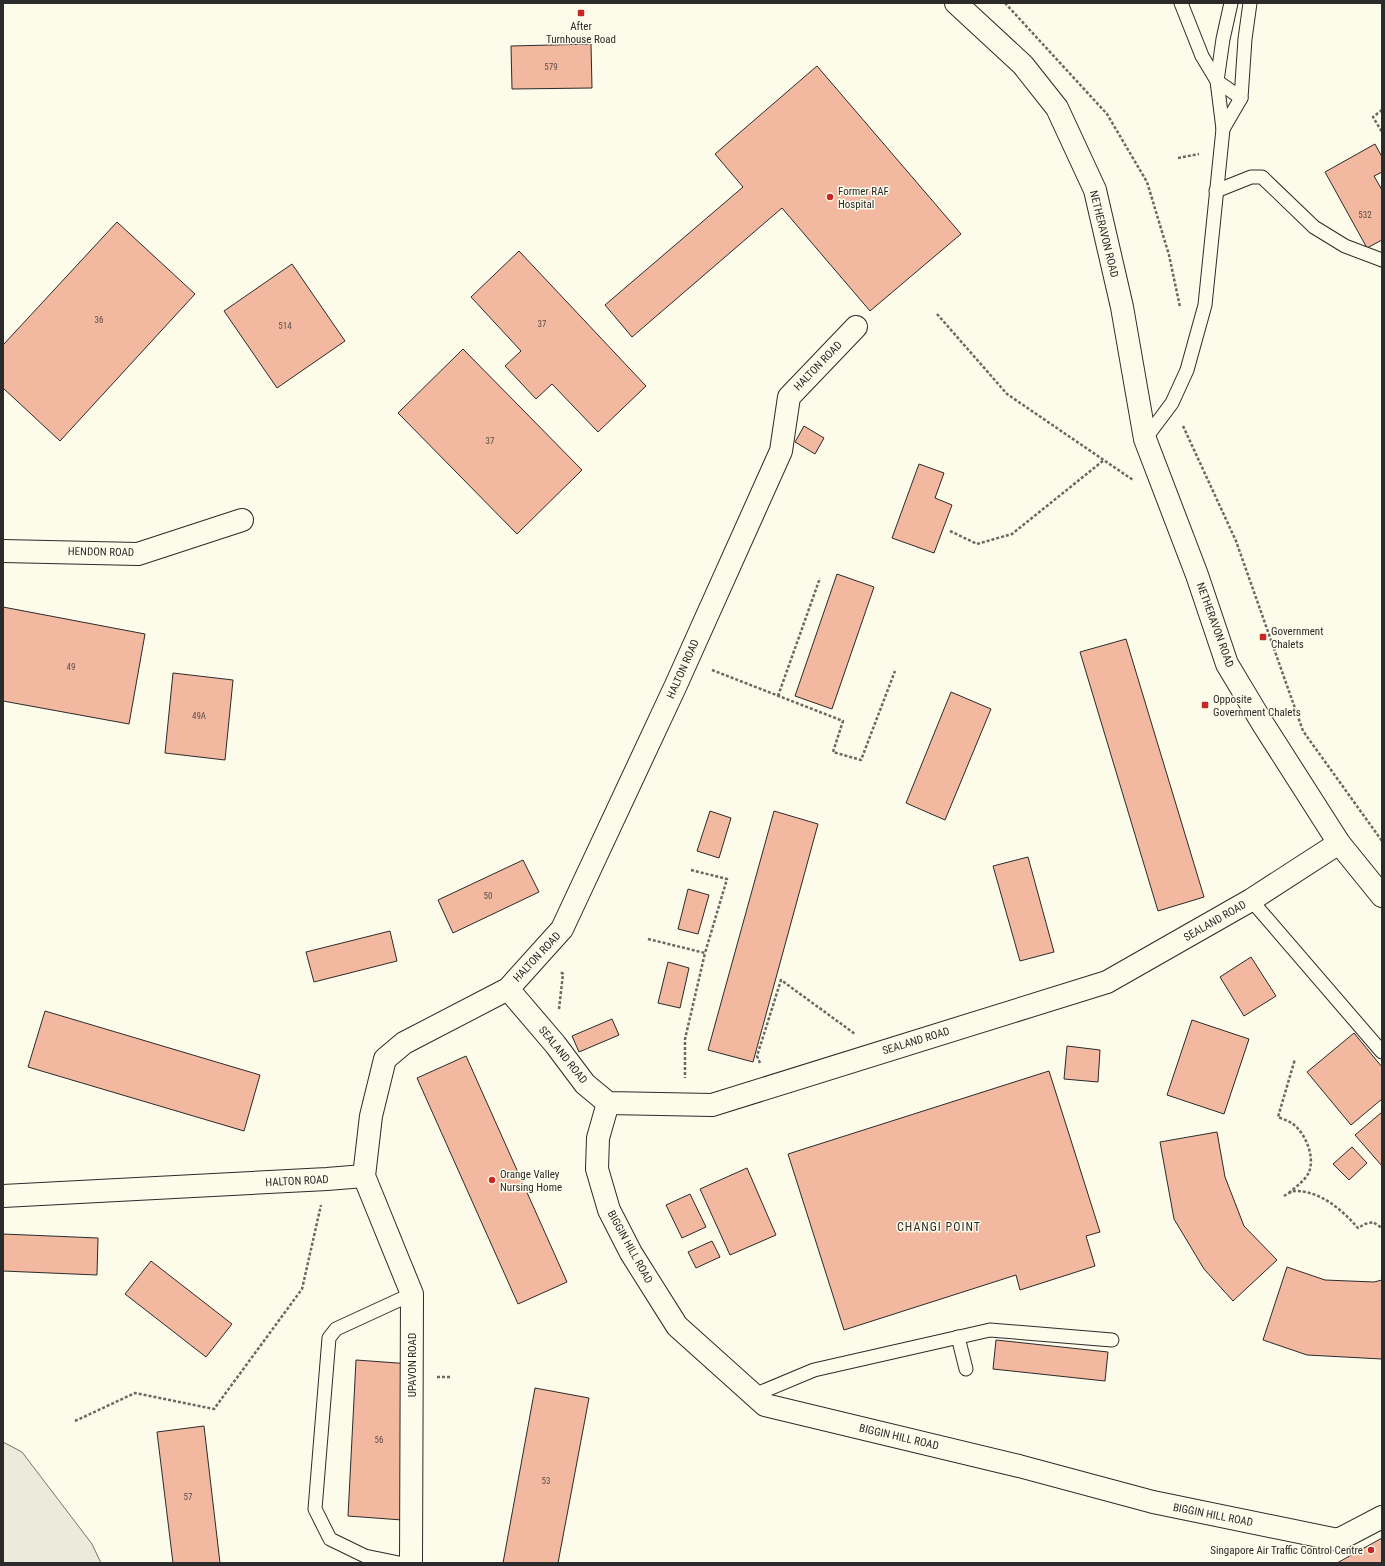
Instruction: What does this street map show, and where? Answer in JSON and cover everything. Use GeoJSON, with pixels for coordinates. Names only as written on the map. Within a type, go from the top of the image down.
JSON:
{"type":"FeatureCollection","features":[{"type":"Feature","properties":{"kind":"street","name":"NETHERAVON ROAD"},"geometry":{"type":"LineString","coordinates":[[956,3],[1023,65],[1057,108],[1095,190],[1122,307],[1145,439],[1197,574],[1227,664],[1263,724],[1339,843],[1382,896]]}},
{"type":"Feature","properties":{"kind":"street","name":"HALTON ROAD"},"geometry":{"type":"LineString","coordinates":[[3,1196],[327,1180],[364,1176],[371,1116],[385,1059],[404,1043],[508,989],[562,929],[687,660],[781,451],[789,397],[856,327]]}},
{"type":"Feature","properties":{"kind":"street","name":"HENDON ROAD"},"geometry":{"type":"LineString","coordinates":[[3,550],[138,554],[242,520]]}},
{"type":"Feature","properties":{"kind":"street","name":"SEALAND ROAD"},"geometry":{"type":"LineString","coordinates":[[508,989],[585,1084],[608,1103],[712,1105],[1107,982],[1251,900],[1339,843]]}},
{"type":"Feature","properties":{"kind":"street","name":"BIGGIN HILL ROAD"},"geometry":{"type":"LineString","coordinates":[[608,1103],[598,1138],[598,1169],[612,1216],[631,1253],[677,1326],[766,1406],[1019,1466],[1153,1502],[1338,1540],[1382,1517]]}},
{"type":"Feature","properties":{"kind":"street","name":"UPAVON ROAD"},"geometry":{"type":"LineString","coordinates":[[364,1176],[412,1294],[411,1563]]}},
{"type":"Feature","properties":{"kind":"lane"},"geometry":{"type":"LineString","coordinates":[[1181,3],[1202,56],[1217,82],[1241,98]]}},
{"type":"Feature","properties":{"kind":"lane"},"geometry":{"type":"LineString","coordinates":[[1145,439],[1172,403],[1187,370],[1205,305],[1223,129],[1217,82],[1223,39],[1231,3]]}},
{"type":"Feature","properties":{"kind":"lane"},"geometry":{"type":"LineString","coordinates":[[1223,129],[1241,98],[1245,39],[1250,3]]}},
{"type":"Feature","properties":{"kind":"lane"},"geometry":{"type":"LineString","coordinates":[[1216,191],[1251,177],[1262,177],[1314,227],[1345,246],[1382,260]]}},
{"type":"Feature","properties":{"kind":"lane"},"geometry":{"type":"LineString","coordinates":[[1251,900],[1382,1052]]}},
{"type":"Feature","properties":{"kind":"lane"},"geometry":{"type":"LineString","coordinates":[[399,1563],[364,1556],[330,1538],[315,1509],[329,1338],[336,1329],[412,1294]]}},
{"type":"Feature","properties":{"kind":"lane"},"geometry":{"type":"LineString","coordinates":[[754,1395],[814,1370],[990,1330],[1112,1340]]}},
{"type":"Feature","properties":{"kind":"lane"},"geometry":{"type":"LineString","coordinates":[[958,1337],[966,1368]]}},
{"type":"Feature","properties":{"kind":"path"},"geometry":{"type":"LineString","coordinates":[[1004,3],[1107,114],[1147,182],[1169,255],[1181,308]]}},
{"type":"Feature","properties":{"kind":"path"},"geometry":{"type":"LineString","coordinates":[[1382,110],[1373,117],[1382,132]]}},
{"type":"Feature","properties":{"kind":"path"},"geometry":{"type":"LineString","coordinates":[[1178,158],[1185,156]]}},
{"type":"Feature","properties":{"kind":"path"},"geometry":{"type":"LineString","coordinates":[[937,314],[1007,394],[1134,482]]}},
{"type":"Feature","properties":{"kind":"path"},"geometry":{"type":"LineString","coordinates":[[1172,403],[1236,541],[1303,731],[1382,841]]}},
{"type":"Feature","properties":{"kind":"path"},"geometry":{"type":"LineString","coordinates":[[950,531],[977,544],[1012,534],[1104,460]]}},
{"type":"Feature","properties":{"kind":"path"},"geometry":{"type":"LineString","coordinates":[[778,696],[820,578]]}},
{"type":"Feature","properties":{"kind":"path"},"geometry":{"type":"LineString","coordinates":[[687,660],[843,721],[833,752],[861,760],[895,671]]}},
{"type":"Feature","properties":{"kind":"path"},"geometry":{"type":"LineString","coordinates":[[685,1105],[685,1039],[705,953],[726,879],[692,870]]}},
{"type":"Feature","properties":{"kind":"path"},"geometry":{"type":"LineString","coordinates":[[648,939],[705,953]]}},
{"type":"Feature","properties":{"kind":"path"},"geometry":{"type":"LineString","coordinates":[[541,952],[563,974],[557,1024],[549,1038]]}},
{"type":"Feature","properties":{"kind":"path"},"geometry":{"type":"LineString","coordinates":[[757,1056],[781,980],[862,1039],[869,1056]]}},
{"type":"Feature","properties":{"kind":"path"},"geometry":{"type":"LineString","coordinates":[[1289,1193],[1308,1174],[1311,1162],[1309,1148],[1302,1134],[1293,1124],[1278,1117],[1296,1059]]}},
{"type":"Feature","properties":{"kind":"path"},"geometry":{"type":"LineString","coordinates":[[75,1422],[135,1393],[214,1409],[302,1289],[327,1180]]}},
{"type":"Feature","properties":{"kind":"path"},"geometry":{"type":"LineString","coordinates":[[1284,1196],[1294,1191],[1306,1192],[1333,1204],[1346,1214],[1358,1228],[1373,1222],[1382,1228]]}},
{"type":"Feature","properties":{"kind":"path"},"geometry":{"type":"LineString","coordinates":[[438,1377],[451,1377]]}},
{"type":"Feature","properties":{"kind":"shaded area"},"geometry":{"type":"Polygon","coordinates":[[[3,1442],[22,1452],[92,1544],[101,1563],[3,1563],[3,1442]]]}},
{"type":"Feature","properties":{"kind":"building"},"geometry":{"type":"Polygon","coordinates":[[[591,44],[592,88],[512,89],[511,46],[591,44]]]}},
{"type":"Feature","properties":{"kind":"building","name":"Former RAF Hospital"},"geometry":{"type":"Polygon","coordinates":[[[817,66],[961,234],[870,311],[782,208],[632,337],[605,305],[743,187],[715,154],[817,66]]]}},
{"type":"Feature","properties":{"kind":"building"},"geometry":{"type":"Polygon","coordinates":[[[1375,144],[1382,157],[1382,172],[1374,176],[1382,190],[1382,240],[1367,248],[1325,172],[1375,144]]]}},
{"type":"Feature","properties":{"kind":"building"},"geometry":{"type":"Polygon","coordinates":[[[117,222],[195,294],[60,441],[3,388],[3,345],[117,222]]]}},
{"type":"Feature","properties":{"kind":"building"},"geometry":{"type":"Polygon","coordinates":[[[519,251],[646,386],[598,432],[552,384],[536,399],[505,366],[521,351],[471,297],[519,251]]]}},
{"type":"Feature","properties":{"kind":"building"},"geometry":{"type":"Polygon","coordinates":[[[292,264],[345,341],[277,388],[224,311],[292,264]]]}},
{"type":"Feature","properties":{"kind":"building"},"geometry":{"type":"Polygon","coordinates":[[[463,349],[582,470],[517,534],[398,413],[463,349]]]}},
{"type":"Feature","properties":{"kind":"building"},"geometry":{"type":"Polygon","coordinates":[[[804,426],[824,438],[815,454],[795,442],[804,426]]]}},
{"type":"Feature","properties":{"kind":"building"},"geometry":{"type":"Polygon","coordinates":[[[919,464],[944,473],[935,498],[952,505],[934,553],[892,538],[919,464]]]}},
{"type":"Feature","properties":{"kind":"building"},"geometry":{"type":"Polygon","coordinates":[[[837,574],[874,587],[832,709],[795,696],[837,574]]]}},
{"type":"Feature","properties":{"kind":"building"},"geometry":{"type":"Polygon","coordinates":[[[3,607],[145,634],[129,724],[3,701],[3,607]]]}},
{"type":"Feature","properties":{"kind":"building"},"geometry":{"type":"Polygon","coordinates":[[[1126,639],[1204,897],[1158,911],[1080,652],[1126,639]]]}},
{"type":"Feature","properties":{"kind":"building"},"geometry":{"type":"Polygon","coordinates":[[[173,673],[233,680],[225,760],[165,753],[173,673]]]}},
{"type":"Feature","properties":{"kind":"building"},"geometry":{"type":"Polygon","coordinates":[[[951,692],[991,709],[945,820],[906,803],[951,692]]]}},
{"type":"Feature","properties":{"kind":"building"},"geometry":{"type":"Polygon","coordinates":[[[710,811],[731,818],[719,858],[697,851],[710,811]]]}},
{"type":"Feature","properties":{"kind":"building"},"geometry":{"type":"Polygon","coordinates":[[[774,811],[818,824],[753,1062],[708,1050],[774,811]]]}},
{"type":"Feature","properties":{"kind":"building"},"geometry":{"type":"Polygon","coordinates":[[[1028,857],[1054,952],[1020,961],[993,866],[1028,857]]]}},
{"type":"Feature","properties":{"kind":"building"},"geometry":{"type":"Polygon","coordinates":[[[523,860],[539,892],[453,933],[438,900],[523,860]]]}},
{"type":"Feature","properties":{"kind":"building"},"geometry":{"type":"Polygon","coordinates":[[[688,889],[709,895],[698,934],[678,929],[688,889]]]}},
{"type":"Feature","properties":{"kind":"building"},"geometry":{"type":"Polygon","coordinates":[[[390,931],[397,961],[314,982],[306,952],[390,931]]]}},
{"type":"Feature","properties":{"kind":"building"},"geometry":{"type":"Polygon","coordinates":[[[1251,957],[1276,996],[1244,1016],[1220,977],[1251,957]]]}},
{"type":"Feature","properties":{"kind":"building"},"geometry":{"type":"Polygon","coordinates":[[[668,962],[689,968],[680,1008],[658,1003],[668,962]]]}},
{"type":"Feature","properties":{"kind":"building"},"geometry":{"type":"Polygon","coordinates":[[[45,1011],[260,1075],[244,1131],[28,1067],[45,1011]]]}},
{"type":"Feature","properties":{"kind":"building"},"geometry":{"type":"Polygon","coordinates":[[[612,1019],[619,1035],[579,1052],[572,1036],[612,1019]]]}},
{"type":"Feature","properties":{"kind":"building"},"geometry":{"type":"Polygon","coordinates":[[[1192,1020],[1249,1039],[1224,1114],[1167,1095],[1192,1020]]]}},
{"type":"Feature","properties":{"kind":"building"},"geometry":{"type":"Polygon","coordinates":[[[1354,1033],[1382,1067],[1382,1099],[1351,1125],[1307,1072],[1354,1033]]]}},
{"type":"Feature","properties":{"kind":"building"},"geometry":{"type":"Polygon","coordinates":[[[1067,1046],[1100,1050],[1098,1082],[1064,1079],[1067,1046]]]}},
{"type":"Feature","properties":{"kind":"building","name":"Orange Valley Nursing Home"},"geometry":{"type":"Polygon","coordinates":[[[466,1056],[567,1282],[518,1304],[417,1078],[466,1056]]]}},
{"type":"Feature","properties":{"kind":"building"},"geometry":{"type":"Polygon","coordinates":[[[1049,1071],[1100,1232],[1086,1236],[1095,1266],[1020,1290],[1016,1275],[844,1330],[788,1154],[1049,1071]]]}},
{"type":"Feature","properties":{"kind":"building"},"geometry":{"type":"Polygon","coordinates":[[[1382,1112],[1382,1166],[1355,1135],[1382,1112]]]}},
{"type":"Feature","properties":{"kind":"building"},"geometry":{"type":"Polygon","coordinates":[[[1217,1132],[1225,1177],[1244,1226],[1277,1260],[1233,1301],[1204,1269],[1174,1219],[1160,1142],[1217,1132]]]}},
{"type":"Feature","properties":{"kind":"building"},"geometry":{"type":"Polygon","coordinates":[[[1352,1147],[1367,1163],[1349,1180],[1333,1164],[1352,1147]]]}},
{"type":"Feature","properties":{"kind":"building"},"geometry":{"type":"Polygon","coordinates":[[[747,1168],[776,1235],[730,1255],[700,1189],[747,1168]]]}},
{"type":"Feature","properties":{"kind":"building"},"geometry":{"type":"Polygon","coordinates":[[[690,1194],[706,1227],[682,1238],[666,1205],[690,1194]]]}},
{"type":"Feature","properties":{"kind":"building"},"geometry":{"type":"Polygon","coordinates":[[[3,1234],[98,1238],[97,1275],[3,1271],[3,1234]]]}},
{"type":"Feature","properties":{"kind":"building"},"geometry":{"type":"Polygon","coordinates":[[[712,1241],[720,1257],[696,1268],[688,1252],[712,1241]]]}},
{"type":"Feature","properties":{"kind":"building"},"geometry":{"type":"Polygon","coordinates":[[[151,1261],[232,1324],[206,1357],[125,1294],[151,1261]]]}},
{"type":"Feature","properties":{"kind":"building"},"geometry":{"type":"Polygon","coordinates":[[[1287,1267],[1325,1280],[1374,1282],[1382,1280],[1382,1359],[1307,1355],[1263,1340],[1287,1267]]]}},
{"type":"Feature","properties":{"kind":"building"},"geometry":{"type":"Polygon","coordinates":[[[996,1340],[1108,1352],[1105,1381],[993,1369],[996,1340]]]}},
{"type":"Feature","properties":{"kind":"building"},"geometry":{"type":"Polygon","coordinates":[[[356,1360],[411,1364],[402,1520],[348,1516],[356,1360]]]}},
{"type":"Feature","properties":{"kind":"building"},"geometry":{"type":"Polygon","coordinates":[[[535,1388],[589,1398],[558,1563],[503,1563],[535,1388]]]}},
{"type":"Feature","properties":{"kind":"building"},"geometry":{"type":"Polygon","coordinates":[[[204,1426],[220,1563],[173,1563],[157,1432],[204,1426]]]}},
{"type":"Feature","properties":{"kind":"building","name":"Singapore Air Traffic Control Centre"},"geometry":{"type":"Polygon","coordinates":[[[1382,1538],[1382,1563],[1337,1563],[1382,1538]]]}},
{"type":"Feature","properties":{"kind":"place","name":"After Turnhouse Road"},"geometry":{"type":"Point","coordinates":[581,13]}},
{"type":"Feature","properties":{"kind":"place","name":"Former RAF Hospital"},"geometry":{"type":"Point","coordinates":[830,197]}},
{"type":"Feature","properties":{"kind":"place","name":"Government Chalets"},"geometry":{"type":"Point","coordinates":[1263,637]}},
{"type":"Feature","properties":{"kind":"place","name":"Opposite Government Chalets"},"geometry":{"type":"Point","coordinates":[1205,705]}},
{"type":"Feature","properties":{"kind":"place","name":"Orange Valley Nursing Home"},"geometry":{"type":"Point","coordinates":[492,1180]}},
{"type":"Feature","properties":{"kind":"place","name":"Singapore Air Traffic Control Centre"},"geometry":{"type":"Point","coordinates":[1371,1550]}},
{"type":"Feature","properties":{"kind":"district","name":"CHANGI POINT"},"geometry":{"type":"Point","coordinates":[939,1227]}}]}
